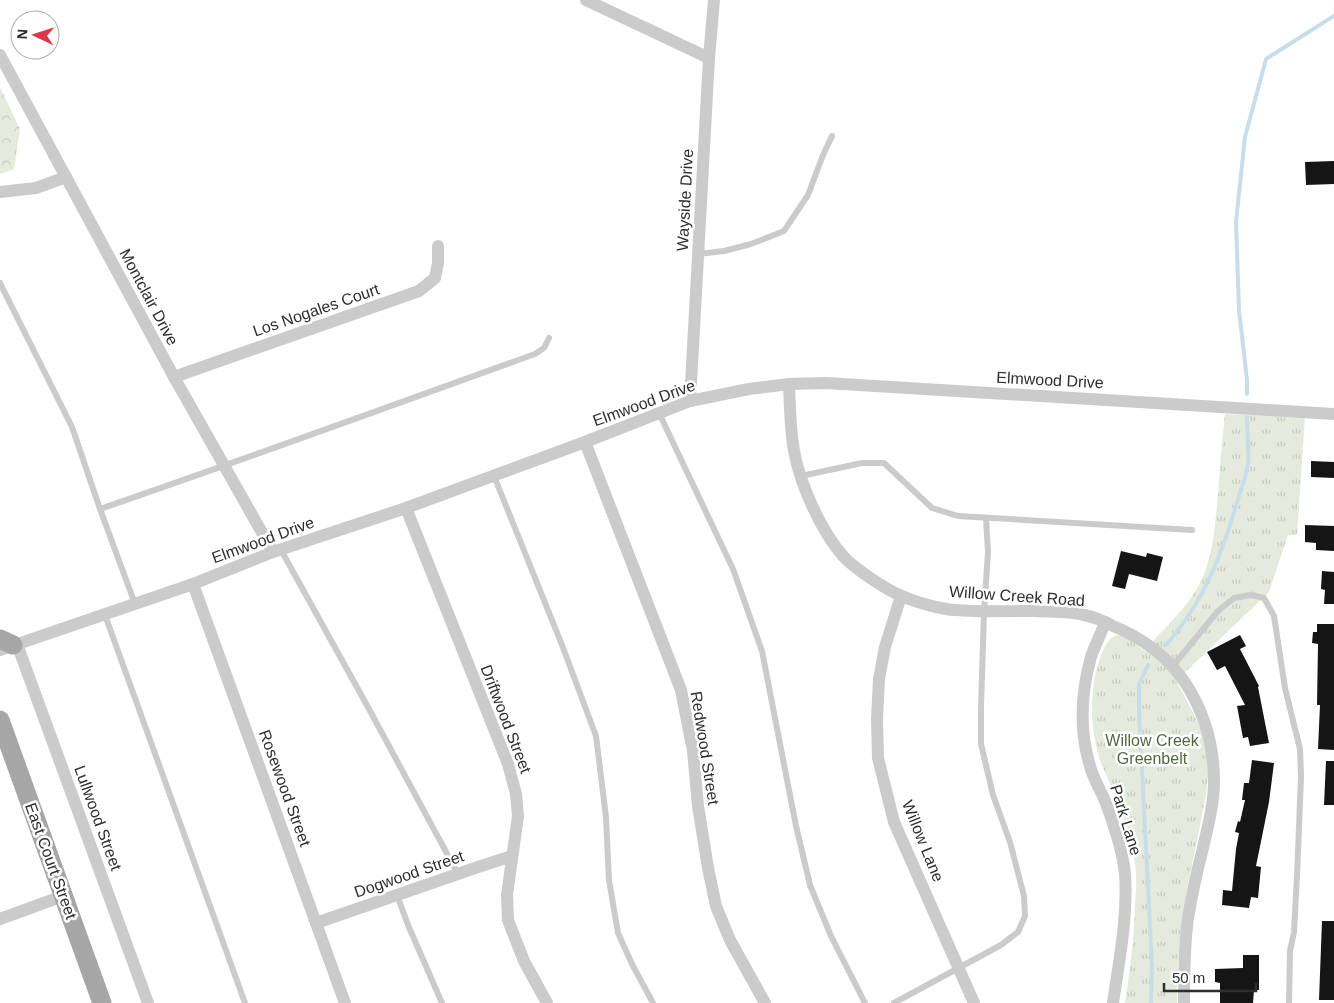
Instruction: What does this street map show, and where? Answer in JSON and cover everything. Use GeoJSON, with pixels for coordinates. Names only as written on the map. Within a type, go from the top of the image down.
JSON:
{"type":"FeatureCollection","features":[{"type":"Feature","properties":{"kind":"main road","name":"East Court Street"},"geometry":{"type":"LineString","coordinates":[[0,720],[102,1003]]}},
{"type":"Feature","properties":{"kind":"street"},"geometry":{"type":"LineString","coordinates":[[586,0],[709,58]]}},
{"type":"Feature","properties":{"kind":"street","name":"Wayside Drive"},"geometry":{"type":"LineString","coordinates":[[690,401],[709,58],[714,0]]}},
{"type":"Feature","properties":{"kind":"street","name":"Montclair Drive"},"geometry":{"type":"LineString","coordinates":[[0,55],[174,377],[277,551]]}},
{"type":"Feature","properties":{"kind":"street"},"geometry":{"type":"LineString","coordinates":[[0,192],[36,188],[66,177]]}},
{"type":"Feature","properties":{"kind":"street","name":"Los Nogales Court"},"geometry":{"type":"LineString","coordinates":[[174,377],[419,291],[435,278],[438,263],[438,246]]}},
{"type":"Feature","properties":{"kind":"street","name":"Elmwood Drive"},"geometry":{"type":"LineString","coordinates":[[8,644],[193,584],[277,551],[494,476],[690,401],[749,389],[789,384],[826,383],[1334,414]]}},
{"type":"Feature","properties":{"kind":"street","name":"Willow Creek Road"},"geometry":{"type":"LineString","coordinates":[[789,384],[794,452],[812,503],[827,534],[844,556],[868,576],[901,596],[950,610],[1056,612],[1084,615],[1105,622],[1145,642],[1166,658],[1193,696],[1205,725],[1211,753],[1214,782],[1209,819],[1188,920],[1184,1003]]}},
{"type":"Feature","properties":{"kind":"street","name":"Redwood Street"},"geometry":{"type":"LineString","coordinates":[[585,442],[681,690],[693,751],[698,806],[716,906],[730,940],[764,1003]]}},
{"type":"Feature","properties":{"kind":"street","name":"Driftwood Street"},"geometry":{"type":"LineString","coordinates":[[406,508],[508,764],[516,794],[518,816],[507,895],[508,920],[524,961],[547,1003]]}},
{"type":"Feature","properties":{"kind":"street","name":"Rosewood Street"},"geometry":{"type":"LineString","coordinates":[[193,584],[345,1003]]}},
{"type":"Feature","properties":{"kind":"street","name":"Willow Lane"},"geometry":{"type":"LineString","coordinates":[[901,596],[884,647],[879,679],[878,758],[894,822],[974,1003]]}},
{"type":"Feature","properties":{"kind":"street","name":"Park Lane"},"geometry":{"type":"LineString","coordinates":[[1105,622],[1091,657],[1082,698],[1083,735],[1090,767],[1106,802],[1125,873],[1125,908],[1113,1003]]}},
{"type":"Feature","properties":{"kind":"street","name":"Lullwood Street"},"geometry":{"type":"LineString","coordinates":[[8,644],[148,1003]]}},
{"type":"Feature","properties":{"kind":"street","name":"Dogwood Street"},"geometry":{"type":"LineString","coordinates":[[316,924],[512,856]]}},
{"type":"Feature","properties":{"kind":"street"},"geometry":{"type":"LineString","coordinates":[[0,919],[63,896]]}},
{"type":"Feature","properties":{"kind":"lane"},"geometry":{"type":"LineString","coordinates":[[698,254],[724,251],[751,244],[784,231],[808,195],[832,136]]}},
{"type":"Feature","properties":{"kind":"lane"},"geometry":{"type":"LineString","coordinates":[[0,284],[72,427],[135,604]]}},
{"type":"Feature","properties":{"kind":"lane"},"geometry":{"type":"LineString","coordinates":[[100,509],[535,354],[544,348],[549,338]]}},
{"type":"Feature","properties":{"kind":"lane"},"geometry":{"type":"LineString","coordinates":[[660,414],[733,569],[762,651],[796,826],[810,885],[832,936],[865,1003]]}},
{"type":"Feature","properties":{"kind":"lane"},"geometry":{"type":"LineString","coordinates":[[801,476],[862,462],[884,463],[932,508],[958,516],[1192,530]]}},
{"type":"Feature","properties":{"kind":"lane"},"geometry":{"type":"LineString","coordinates":[[494,476],[562,645],[596,736],[606,817],[610,880],[618,933],[653,1003]]}},
{"type":"Feature","properties":{"kind":"lane"},"geometry":{"type":"LineString","coordinates":[[894,1003],[1001,945],[1018,932],[1025,916],[1024,896],[1010,842],[993,795],[981,744],[980,707],[988,552],[986,518]]}},
{"type":"Feature","properties":{"kind":"lane"},"geometry":{"type":"LineString","coordinates":[[277,551],[369,709],[458,874]]}},
{"type":"Feature","properties":{"kind":"lane"},"geometry":{"type":"LineString","coordinates":[[1173,666],[1218,611],[1234,598],[1251,595],[1264,598],[1274,616],[1286,688],[1300,749],[1297,866],[1294,932],[1290,951],[1289,1003]]}},
{"type":"Feature","properties":{"kind":"lane"},"geometry":{"type":"LineString","coordinates":[[105,614],[246,1003]]}},
{"type":"Feature","properties":{"kind":"lane"},"geometry":{"type":"LineString","coordinates":[[397,895],[442,1003]]}},
{"type":"Feature","properties":{"kind":"green space"},"geometry":{"type":"Polygon","coordinates":[[[0,87],[20,129],[14,169],[0,174],[0,87]]]}},
{"type":"Feature","properties":{"kind":"green space","name":"Willow Creek Greenbelt"},"geometry":{"type":"Polygon","coordinates":[[[1225,414],[1305,417],[1297,535],[1288,535],[1269,592],[1176,681],[1195,716],[1205,744],[1208,763],[1205,800],[1181,926],[1177,1003],[1125,1003],[1134,930],[1136,869],[1128,831],[1096,747],[1092,719],[1095,679],[1102,653],[1111,638],[1121,636],[1145,651],[1188,602],[1200,583],[1208,562],[1213,539],[1225,414]]]}},
{"type":"Feature","properties":{"kind":"building"},"geometry":{"type":"Polygon","coordinates":[[[1334,161],[1334,184],[1306,185],[1305,162],[1334,161]]]}},
{"type":"Feature","properties":{"kind":"building"},"geometry":{"type":"Polygon","coordinates":[[[1311,461],[1334,462],[1334,478],[1311,477],[1311,461]]]}},
{"type":"Feature","properties":{"kind":"building"},"geometry":{"type":"Polygon","coordinates":[[[1305,525],[1334,526],[1334,551],[1316,550],[1316,543],[1305,542],[1305,525]]]}},
{"type":"Feature","properties":{"kind":"building"},"geometry":{"type":"Polygon","coordinates":[[[1121,551],[1146,557],[1147,553],[1163,557],[1157,581],[1129,574],[1125,589],[1112,586],[1121,551]]]}},
{"type":"Feature","properties":{"kind":"building"},"geometry":{"type":"Polygon","coordinates":[[[1322,571],[1334,572],[1334,604],[1324,604],[1325,590],[1321,589],[1322,571]]]}},
{"type":"Feature","properties":{"kind":"building"},"geometry":{"type":"Polygon","coordinates":[[[1317,624],[1334,624],[1334,750],[1318,749],[1320,705],[1317,705],[1318,644],[1312,643],[1313,632],[1317,632],[1317,624]]]}},
{"type":"Feature","properties":{"kind":"building"},"geometry":{"type":"Polygon","coordinates":[[[1240,635],[1246,646],[1240,649],[1259,686],[1269,743],[1250,746],[1248,737],[1243,738],[1237,706],[1245,705],[1225,666],[1217,670],[1207,652],[1240,635]]]}},
{"type":"Feature","properties":{"kind":"building"},"geometry":{"type":"Polygon","coordinates":[[[1252,760],[1274,763],[1269,802],[1256,866],[1261,867],[1258,898],[1251,897],[1249,908],[1222,905],[1223,890],[1232,891],[1239,833],[1235,832],[1238,821],[1240,822],[1245,800],[1242,800],[1244,783],[1249,783],[1252,760]]]}},
{"type":"Feature","properties":{"kind":"building"},"geometry":{"type":"Polygon","coordinates":[[[1326,761],[1334,761],[1334,805],[1324,805],[1326,761]]]}},
{"type":"Feature","properties":{"kind":"building"},"geometry":{"type":"Polygon","coordinates":[[[1322,921],[1334,921],[1334,1000],[1319,1000],[1322,921]]]}},
{"type":"Feature","properties":{"kind":"building"},"geometry":{"type":"Polygon","coordinates":[[[1243,955],[1259,955],[1259,990],[1254,990],[1253,1003],[1220,1003],[1220,983],[1215,982],[1215,969],[1243,968],[1243,955]]]}},
{"type":"Feature","properties":{"kind":"waterway"},"geometry":{"type":"LineString","coordinates":[[1247,394],[1239,310],[1236,222],[1245,137],[1266,59],[1334,16]]}},
{"type":"Feature","properties":{"kind":"waterway"},"geometry":{"type":"LineString","coordinates":[[1166,645],[1191,612],[1201,595],[1226,538],[1247,468],[1247,417]]}},
{"type":"Feature","properties":{"kind":"waterway"},"geometry":{"type":"LineString","coordinates":[[1148,665],[1139,684],[1139,712],[1152,964],[1151,1003]]}}]}
